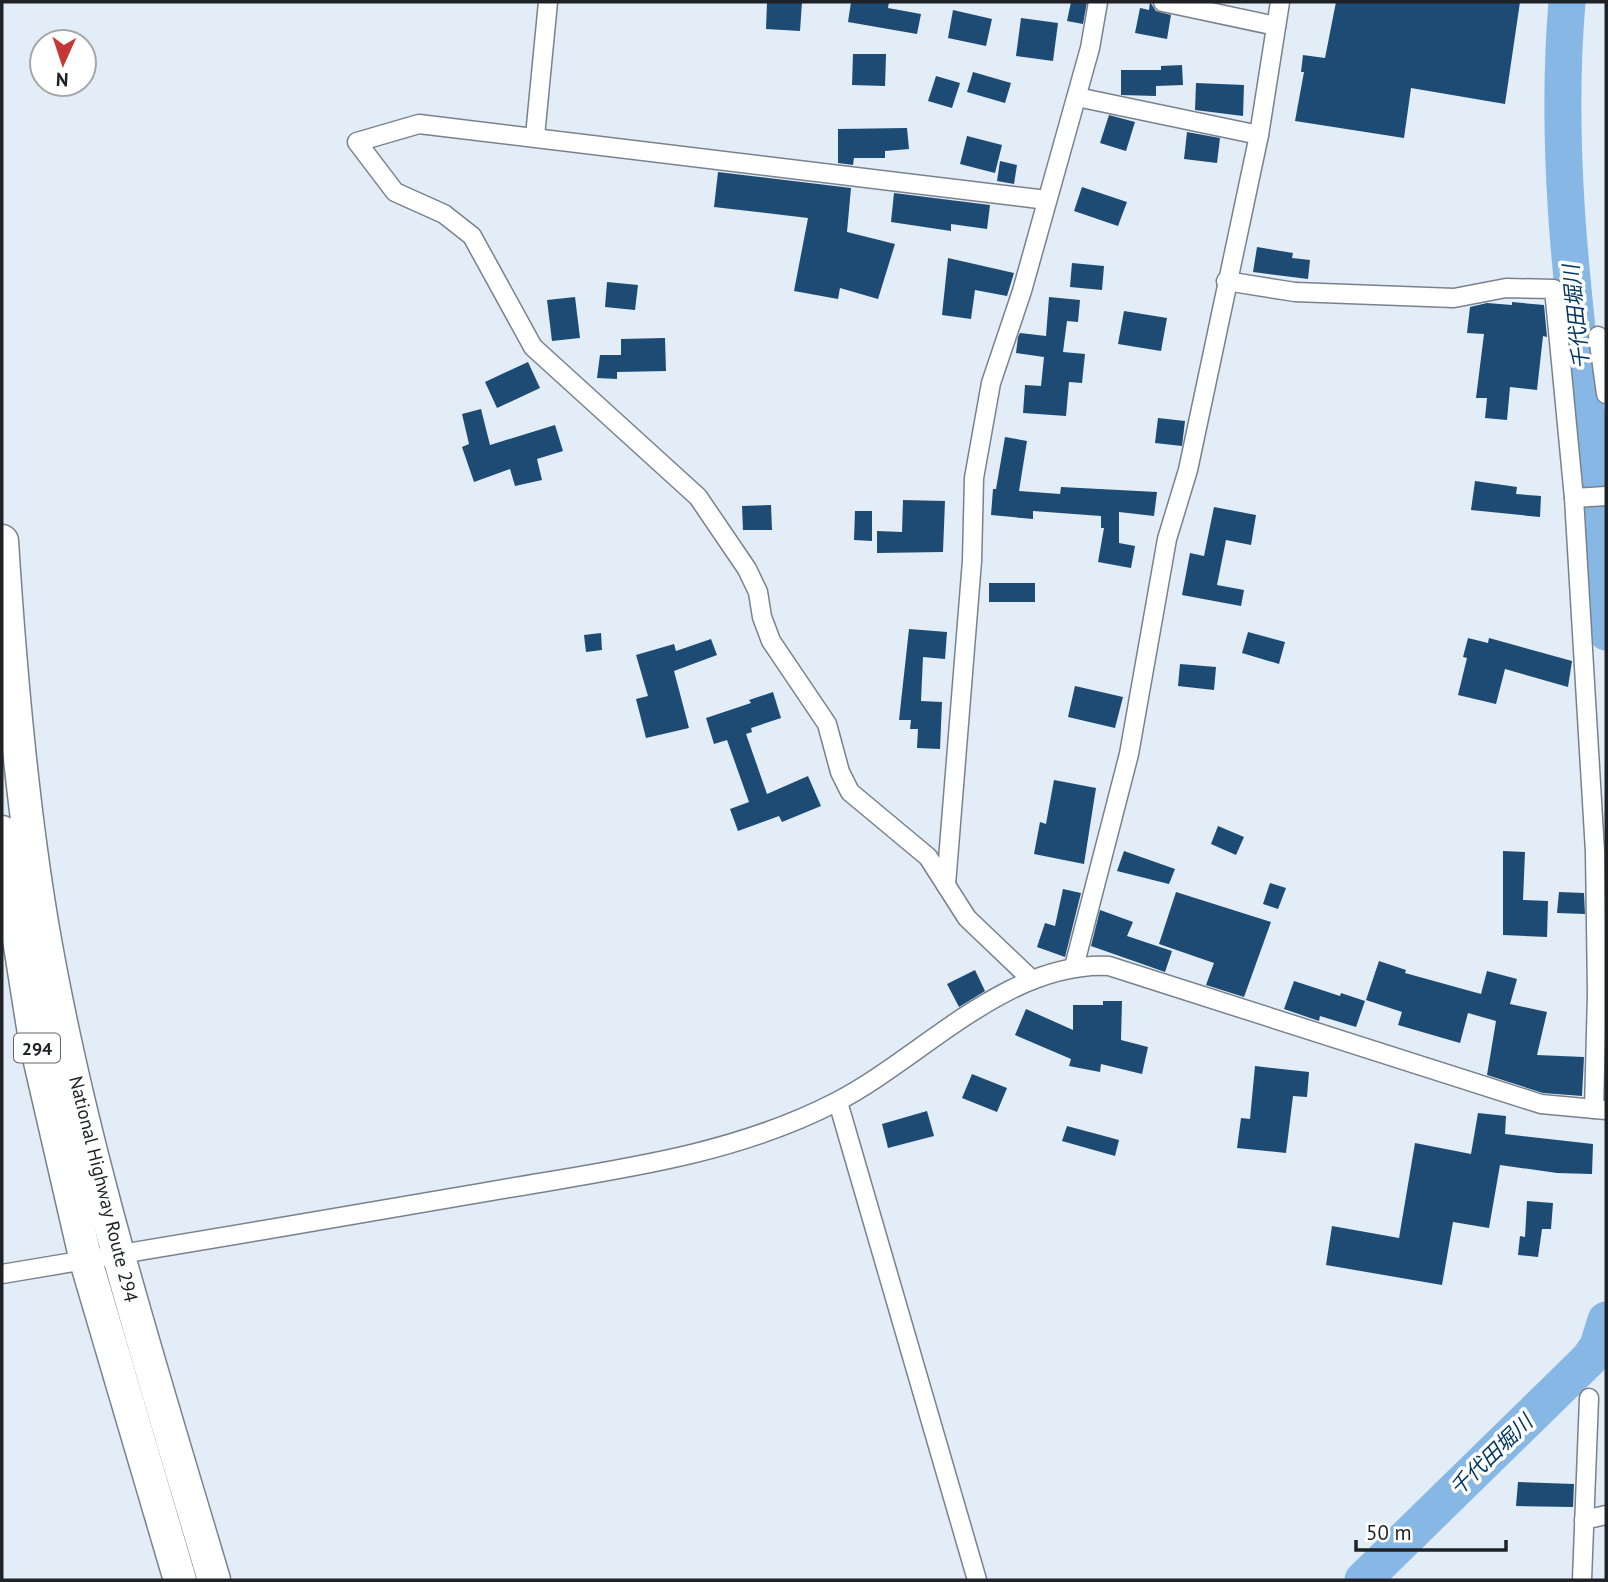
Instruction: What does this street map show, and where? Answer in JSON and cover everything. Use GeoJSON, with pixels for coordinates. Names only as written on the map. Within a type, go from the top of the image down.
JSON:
{"type":"FeatureCollection","features":[{"type":"Feature","properties":{"kind":"highway","name":"National Highway Route 294"},"geometry":{"type":"LineString","coordinates":[[2,541],[23,794],[42,925],[70,1055],[119,1256],[214,1580]]}},
{"type":"Feature","properties":{"kind":"highway","name":"National Highway Route 294"},"geometry":{"type":"LineString","coordinates":[[2,832],[35,1040],[86,1261],[180,1580]]}},
{"type":"Feature","properties":{"kind":"street"},"geometry":{"type":"LineString","coordinates":[[535,136],[548,2]]}},
{"type":"Feature","properties":{"kind":"street"},"geometry":{"type":"LineString","coordinates":[[946,885],[972,561],[974,478],[991,383],[1022,290],[1077,97],[1098,2]]}},
{"type":"Feature","properties":{"kind":"street"},"geometry":{"type":"LineString","coordinates":[[1163,2],[1276,26]]}},
{"type":"Feature","properties":{"kind":"street"},"geometry":{"type":"LineString","coordinates":[[1074,967],[1129,754],[1167,539],[1188,470],[1259,135],[1280,2]]}},
{"type":"Feature","properties":{"kind":"street"},"geometry":{"type":"LineString","coordinates":[[1077,97],[1259,135]]}},
{"type":"Feature","properties":{"kind":"street"},"geometry":{"type":"LineString","coordinates":[[1032,981],[967,918],[928,858],[850,792],[827,724],[771,641],[761,617],[758,592],[747,569],[698,497],[533,347],[472,236],[444,214],[395,192],[357,142],[419,124],[1047,200]]}},
{"type":"Feature","properties":{"kind":"street"},"geometry":{"type":"LineString","coordinates":[[2,1274],[603,1171],[726,1146],[782,1128],[838,1101],[1008,991],[1074,967],[1109,967],[1541,1104],[1600,1110],[1595,852],[1574,498],[1554,289],[1506,288],[1454,298],[1295,292],[1227,281]]}},
{"type":"Feature","properties":{"kind":"street"},"geometry":{"type":"LineString","coordinates":[[1598,336],[1606,394]]}},
{"type":"Feature","properties":{"kind":"street"},"geometry":{"type":"LineString","coordinates":[[1574,498],[1606,496]]}},
{"type":"Feature","properties":{"kind":"street"},"geometry":{"type":"LineString","coordinates":[[838,1101],[977,1580]]}},
{"type":"Feature","properties":{"kind":"street"},"geometry":{"type":"LineString","coordinates":[[1583,1580],[1589,1398]]}},
{"type":"Feature","properties":{"kind":"street"},"geometry":{"type":"LineString","coordinates":[[1584,1520],[1606,1515]]}},
{"type":"Feature","properties":{"kind":"building"},"geometry":{"type":"Polygon","coordinates":[[[767,2],[802,2],[800,31],[766,29],[767,2]]]}},
{"type":"Feature","properties":{"kind":"building"},"geometry":{"type":"Polygon","coordinates":[[[851,2],[889,2],[888,8],[921,14],[917,34],[848,22],[851,2]]]}},
{"type":"Feature","properties":{"kind":"building"},"geometry":{"type":"Polygon","coordinates":[[[1071,2],[1087,2],[1083,24],[1067,21],[1071,2]]]}},
{"type":"Feature","properties":{"kind":"building"},"geometry":{"type":"Polygon","coordinates":[[[1150,2],[1156,11],[1171,15],[1167,39],[1135,33],[1140,8],[1149,10],[1150,2]]]}},
{"type":"Feature","properties":{"kind":"building"},"geometry":{"type":"Polygon","coordinates":[[[1336,2],[1520,2],[1505,104],[1411,88],[1404,138],[1295,121],[1304,72],[1301,72],[1303,55],[1325,58],[1336,2]]]}},
{"type":"Feature","properties":{"kind":"building"},"geometry":{"type":"Polygon","coordinates":[[[953,10],[992,19],[986,46],[948,38],[953,10]]]}},
{"type":"Feature","properties":{"kind":"building"},"geometry":{"type":"Polygon","coordinates":[[[1021,18],[1058,23],[1053,61],[1016,56],[1021,18]]]}},
{"type":"Feature","properties":{"kind":"building"},"geometry":{"type":"Polygon","coordinates":[[[853,54],[886,54],[885,86],[852,85],[853,54]]]}},
{"type":"Feature","properties":{"kind":"building"},"geometry":{"type":"Polygon","coordinates":[[[1182,65],[1183,85],[1156,86],[1156,96],[1121,95],[1121,70],[1161,70],[1161,66],[1182,65]]]}},
{"type":"Feature","properties":{"kind":"building"},"geometry":{"type":"Polygon","coordinates":[[[973,72],[1011,83],[1005,103],[967,92],[973,72]]]}},
{"type":"Feature","properties":{"kind":"building"},"geometry":{"type":"Polygon","coordinates":[[[936,76],[960,83],[952,108],[928,101],[936,76]]]}},
{"type":"Feature","properties":{"kind":"building"},"geometry":{"type":"Polygon","coordinates":[[[1196,83],[1244,85],[1243,116],[1195,110],[1196,83]]]}},
{"type":"Feature","properties":{"kind":"building"},"geometry":{"type":"Polygon","coordinates":[[[1109,115],[1135,122],[1126,151],[1100,143],[1109,115]]]}},
{"type":"Feature","properties":{"kind":"building"},"geometry":{"type":"Polygon","coordinates":[[[907,128],[909,149],[885,151],[885,158],[854,158],[853,165],[838,163],[838,129],[907,128]]]}},
{"type":"Feature","properties":{"kind":"building"},"geometry":{"type":"Polygon","coordinates":[[[1187,132],[1220,138],[1217,163],[1184,159],[1187,132]]]}},
{"type":"Feature","properties":{"kind":"building"},"geometry":{"type":"Polygon","coordinates":[[[967,136],[1002,145],[995,173],[960,164],[967,136]]]}},
{"type":"Feature","properties":{"kind":"building"},"geometry":{"type":"Polygon","coordinates":[[[1000,161],[1017,165],[1014,184],[997,181],[1000,161]]]}},
{"type":"Feature","properties":{"kind":"building"},"geometry":{"type":"Polygon","coordinates":[[[718,172],[851,188],[847,232],[895,244],[878,299],[840,288],[838,299],[794,291],[808,218],[714,207],[718,172]]]}},
{"type":"Feature","properties":{"kind":"building"},"geometry":{"type":"Polygon","coordinates":[[[1082,187],[1127,202],[1118,226],[1074,211],[1082,187]]]}},
{"type":"Feature","properties":{"kind":"building"},"geometry":{"type":"Polygon","coordinates":[[[894,193],[990,205],[987,229],[951,224],[951,231],[891,222],[894,193]]]}},
{"type":"Feature","properties":{"kind":"building"},"geometry":{"type":"Polygon","coordinates":[[[1257,247],[1293,253],[1292,258],[1310,260],[1308,279],[1253,272],[1257,247]]]}},
{"type":"Feature","properties":{"kind":"building"},"geometry":{"type":"Polygon","coordinates":[[[948,258],[1014,273],[1007,296],[975,290],[971,319],[942,315],[948,258]]]}},
{"type":"Feature","properties":{"kind":"building"},"geometry":{"type":"Polygon","coordinates":[[[1072,263],[1104,266],[1102,290],[1070,287],[1072,263]]]}},
{"type":"Feature","properties":{"kind":"building"},"geometry":{"type":"Polygon","coordinates":[[[607,282],[638,285],[635,310],[605,307],[607,282]]]}},
{"type":"Feature","properties":{"kind":"building"},"geometry":{"type":"Polygon","coordinates":[[[575,297],[580,338],[552,341],[547,300],[575,297]]]}},
{"type":"Feature","properties":{"kind":"building"},"geometry":{"type":"Polygon","coordinates":[[[1049,297],[1080,300],[1078,322],[1067,321],[1063,352],[1085,354],[1082,383],[1069,382],[1066,416],[1023,413],[1025,385],[1041,386],[1044,357],[1016,353],[1018,337],[1020,333],[1046,336],[1049,297]]]}},
{"type":"Feature","properties":{"kind":"building"},"geometry":{"type":"Polygon","coordinates":[[[1512,302],[1544,305],[1547,337],[1543,336],[1537,390],[1510,387],[1507,420],[1485,418],[1487,398],[1476,398],[1484,334],[1467,333],[1470,307],[1487,303],[1512,305],[1512,302]]]}},
{"type":"Feature","properties":{"kind":"building"},"geometry":{"type":"Polygon","coordinates":[[[1124,311],[1167,318],[1161,351],[1118,344],[1124,311]]]}},
{"type":"Feature","properties":{"kind":"building"},"geometry":{"type":"Polygon","coordinates":[[[665,338],[666,371],[617,372],[617,379],[597,378],[600,355],[621,355],[621,339],[665,338]]]}},
{"type":"Feature","properties":{"kind":"building"},"geometry":{"type":"Polygon","coordinates":[[[528,362],[540,388],[497,408],[485,382],[528,362]]]}},
{"type":"Feature","properties":{"kind":"building"},"geometry":{"type":"Polygon","coordinates":[[[481,409],[490,445],[555,425],[563,451],[537,459],[542,480],[515,486],[510,469],[474,482],[462,447],[469,444],[462,414],[481,409]]]}},
{"type":"Feature","properties":{"kind":"building"},"geometry":{"type":"Polygon","coordinates":[[[1158,418],[1185,421],[1182,446],[1155,443],[1158,418]]]}},
{"type":"Feature","properties":{"kind":"building"},"geometry":{"type":"Polygon","coordinates":[[[1005,437],[1027,441],[1019,491],[1060,494],[1061,487],[1157,492],[1154,516],[1119,512],[1119,543],[1135,546],[1131,568],[1098,562],[1104,528],[1101,528],[1101,516],[1033,511],[1033,519],[991,515],[993,489],[996,489],[1005,437]]]}},
{"type":"Feature","properties":{"kind":"building"},"geometry":{"type":"Polygon","coordinates":[[[1475,481],[1517,487],[1516,494],[1541,496],[1540,517],[1471,510],[1475,481]]]}},
{"type":"Feature","properties":{"kind":"building"},"geometry":{"type":"Polygon","coordinates":[[[903,500],[945,501],[943,552],[877,553],[877,531],[902,532],[903,500]]]}},
{"type":"Feature","properties":{"kind":"building"},"geometry":{"type":"Polygon","coordinates":[[[771,505],[772,530],[743,530],[742,506],[771,505]]]}},
{"type":"Feature","properties":{"kind":"building"},"geometry":{"type":"Polygon","coordinates":[[[1214,507],[1256,515],[1251,545],[1226,540],[1217,585],[1244,590],[1241,606],[1182,595],[1190,553],[1204,556],[1214,507]]]}},
{"type":"Feature","properties":{"kind":"building"},"geometry":{"type":"Polygon","coordinates":[[[855,511],[872,511],[872,541],[854,540],[855,511]]]}},
{"type":"Feature","properties":{"kind":"building"},"geometry":{"type":"Polygon","coordinates":[[[989,583],[1035,583],[1035,602],[989,602],[989,583]]]}},
{"type":"Feature","properties":{"kind":"building"},"geometry":{"type":"Polygon","coordinates":[[[909,629],[947,632],[945,659],[923,657],[921,701],[942,702],[940,749],[917,748],[918,729],[910,729],[911,720],[899,720],[909,629]]]}},
{"type":"Feature","properties":{"kind":"building"},"geometry":{"type":"Polygon","coordinates":[[[1248,632],[1285,642],[1279,664],[1242,653],[1248,632]]]}},
{"type":"Feature","properties":{"kind":"building"},"geometry":{"type":"Polygon","coordinates":[[[601,633],[602,650],[586,652],[584,635],[601,633]]]}},
{"type":"Feature","properties":{"kind":"building"},"geometry":{"type":"Polygon","coordinates":[[[1468,638],[1488,643],[1489,638],[1572,661],[1568,687],[1505,669],[1496,704],[1458,695],[1467,658],[1463,657],[1468,638]]]}},
{"type":"Feature","properties":{"kind":"building"},"geometry":{"type":"Polygon","coordinates":[[[711,639],[717,655],[674,671],[689,728],[646,738],[636,699],[648,696],[636,655],[674,644],[676,651],[711,639]]]}},
{"type":"Feature","properties":{"kind":"building"},"geometry":{"type":"Polygon","coordinates":[[[1180,664],[1216,667],[1214,690],[1178,686],[1180,664]]]}},
{"type":"Feature","properties":{"kind":"building"},"geometry":{"type":"Polygon","coordinates":[[[1075,686],[1123,697],[1115,728],[1068,717],[1075,686]]]}},
{"type":"Feature","properties":{"kind":"building"},"geometry":{"type":"Polygon","coordinates":[[[773,692],[781,718],[751,728],[752,732],[746,734],[767,794],[808,776],[821,806],[782,822],[779,816],[738,831],[730,809],[749,802],[727,740],[714,744],[706,718],[751,703],[749,700],[773,692]]]}},
{"type":"Feature","properties":{"kind":"building"},"geometry":{"type":"Polygon","coordinates":[[[1054,780],[1096,788],[1084,864],[1034,854],[1040,822],[1046,824],[1054,780]]]}},
{"type":"Feature","properties":{"kind":"building"},"geometry":{"type":"Polygon","coordinates":[[[1218,826],[1244,837],[1236,855],[1211,844],[1218,826]]]}},
{"type":"Feature","properties":{"kind":"building"},"geometry":{"type":"Polygon","coordinates":[[[1124,851],[1175,869],[1169,884],[1117,871],[1124,851]]]}},
{"type":"Feature","properties":{"kind":"building"},"geometry":{"type":"Polygon","coordinates":[[[1503,851],[1525,852],[1523,900],[1548,901],[1547,937],[1503,935],[1503,851]]]}},
{"type":"Feature","properties":{"kind":"building"},"geometry":{"type":"Polygon","coordinates":[[[1270,883],[1286,888],[1278,909],[1263,904],[1270,883]]]}},
{"type":"Feature","properties":{"kind":"building"},"geometry":{"type":"Polygon","coordinates":[[[1063,889],[1081,893],[1065,957],[1037,947],[1045,923],[1055,926],[1063,889]]]}},
{"type":"Feature","properties":{"kind":"building"},"geometry":{"type":"Polygon","coordinates":[[[1176,892],[1271,922],[1244,997],[1206,985],[1214,963],[1159,944],[1176,892]]]}},
{"type":"Feature","properties":{"kind":"building"},"geometry":{"type":"Polygon","coordinates":[[[1559,892],[1584,893],[1585,914],[1557,913],[1559,892]]]}},
{"type":"Feature","properties":{"kind":"building"},"geometry":{"type":"Polygon","coordinates":[[[1100,910],[1133,922],[1127,936],[1172,951],[1165,972],[1091,946],[1100,910]]]}},
{"type":"Feature","properties":{"kind":"building"},"geometry":{"type":"Polygon","coordinates":[[[1379,961],[1406,970],[1405,973],[1481,994],[1487,971],[1517,979],[1510,1004],[1547,1012],[1537,1055],[1584,1057],[1582,1096],[1543,1093],[1487,1075],[1496,1021],[1468,1013],[1460,1043],[1398,1025],[1402,1012],[1366,1000],[1379,961]]]}},
{"type":"Feature","properties":{"kind":"building"},"geometry":{"type":"Polygon","coordinates":[[[975,970],[985,991],[959,1007],[947,984],[975,970]]]}},
{"type":"Feature","properties":{"kind":"building"},"geometry":{"type":"Polygon","coordinates":[[[1294,981],[1365,1001],[1356,1027],[1320,1016],[1319,1021],[1284,1009],[1294,981]]]}},
{"type":"Feature","properties":{"kind":"building"},"geometry":{"type":"Polygon","coordinates":[[[1103,1001],[1122,1001],[1121,1040],[1148,1047],[1142,1074],[1101,1064],[1100,1072],[1069,1066],[1071,1059],[1015,1035],[1026,1009],[1073,1030],[1073,1005],[1103,1005],[1103,1001]]]}},
{"type":"Feature","properties":{"kind":"building"},"geometry":{"type":"Polygon","coordinates":[[[1255,1066],[1309,1072],[1307,1097],[1293,1096],[1286,1153],[1237,1148],[1241,1118],[1250,1119],[1255,1066]]]}},
{"type":"Feature","properties":{"kind":"building"},"geometry":{"type":"Polygon","coordinates":[[[972,1074],[1007,1088],[997,1112],[962,1098],[972,1074]]]}},
{"type":"Feature","properties":{"kind":"building"},"geometry":{"type":"Polygon","coordinates":[[[927,1111],[934,1136],[888,1148],[882,1124],[927,1111]]]}},
{"type":"Feature","properties":{"kind":"building"},"geometry":{"type":"Polygon","coordinates":[[[1478,1113],[1506,1116],[1505,1134],[1593,1144],[1592,1174],[1557,1173],[1500,1165],[1489,1228],[1453,1222],[1442,1285],[1326,1265],[1332,1226],[1399,1238],[1415,1143],[1471,1154],[1478,1113]]]}},
{"type":"Feature","properties":{"kind":"building"},"geometry":{"type":"Polygon","coordinates":[[[1067,1126],[1119,1140],[1115,1156],[1062,1141],[1067,1126]]]}},
{"type":"Feature","properties":{"kind":"building"},"geometry":{"type":"Polygon","coordinates":[[[1527,1201],[1553,1203],[1551,1229],[1542,1229],[1538,1257],[1518,1255],[1520,1236],[1525,1237],[1527,1201]]]}},
{"type":"Feature","properties":{"kind":"building"},"geometry":{"type":"Polygon","coordinates":[[[1518,1482],[1574,1484],[1573,1507],[1516,1506],[1518,1482]]]}},
{"type":"Feature","properties":{"kind":"waterway","name":"千代田堀川"},"geometry":{"type":"LineString","coordinates":[[1567,2],[1563,64],[1565,185],[1597,507],[1606,632]]}},
{"type":"Feature","properties":{"kind":"waterway","name":"千代田堀川"},"geometry":{"type":"LineString","coordinates":[[1363,1580],[1589,1359],[1598,1346],[1606,1320]]}}]}
